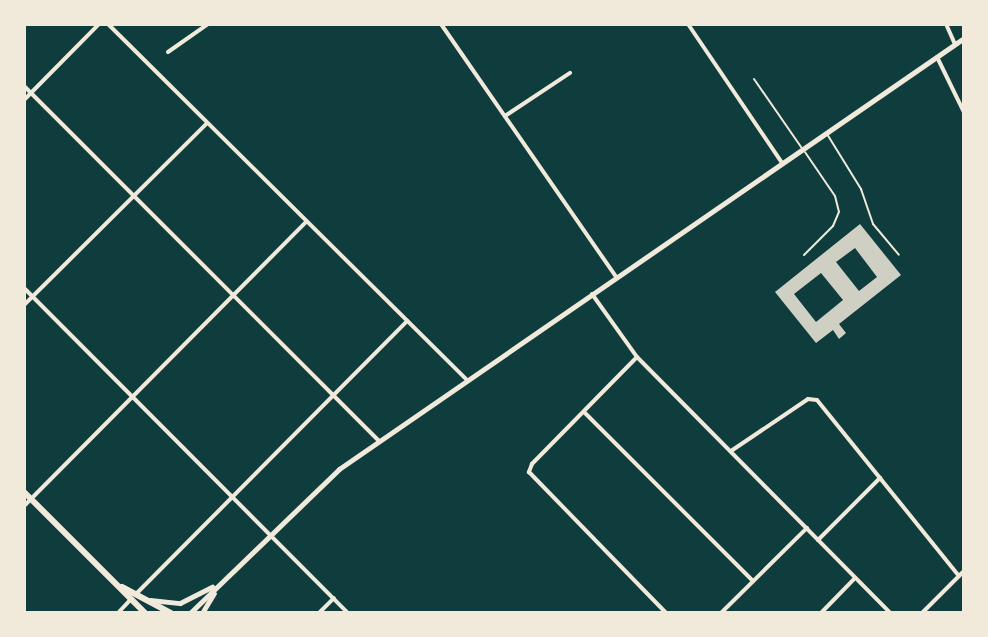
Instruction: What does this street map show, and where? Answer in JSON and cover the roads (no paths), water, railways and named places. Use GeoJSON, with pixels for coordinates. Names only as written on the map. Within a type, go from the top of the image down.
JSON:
{"type":"FeatureCollection","features":[{"type":"Feature","properties":{"kind":"main road"},"geometry":{"type":"LineString","coordinates":[[190,613],[327,479],[378,440],[964,38]]}},
{"type":"Feature","properties":{"kind":"main road"},"geometry":{"type":"LineString","coordinates":[[24,492],[107,574],[136,597],[171,613]]}},
{"type":"Feature","properties":{"kind":"main road"},"geometry":{"type":"LineString","coordinates":[[136,597],[166,603],[185,602],[226,577]]}},
{"type":"Feature","properties":{"kind":"main road"},"geometry":{"type":"LineString","coordinates":[[202,613],[226,577]]}},
{"type":"Feature","properties":{"kind":"main road"},"geometry":{"type":"LineString","coordinates":[[136,597],[145,613]]}},
{"type":"Feature","properties":{"kind":"street"},"geometry":{"type":"LineString","coordinates":[[24,100],[99,24]]}},
{"type":"Feature","properties":{"kind":"street"},"geometry":{"type":"LineString","coordinates":[[108,24],[466,379]]}},
{"type":"Feature","properties":{"kind":"street"},"geometry":{"type":"LineString","coordinates":[[168,52],[208,24]]}},
{"type":"Feature","properties":{"kind":"street"},"geometry":{"type":"LineString","coordinates":[[441,24],[616,277]]}},
{"type":"Feature","properties":{"kind":"street"},"geometry":{"type":"LineString","coordinates":[[688,24],[782,163]]}},
{"type":"Feature","properties":{"kind":"street"},"geometry":{"type":"LineString","coordinates":[[946,24],[955,44]]}},
{"type":"Feature","properties":{"kind":"street"},"geometry":{"type":"LineString","coordinates":[[936,57],[964,112]]}},
{"type":"Feature","properties":{"kind":"street"},"geometry":{"type":"LineString","coordinates":[[505,116],[570,73]]}},
{"type":"Feature","properties":{"kind":"street"},"geometry":{"type":"LineString","coordinates":[[24,86],[378,440]]}},
{"type":"Feature","properties":{"kind":"street"},"geometry":{"type":"LineString","coordinates":[[24,305],[207,123]]}},
{"type":"Feature","properties":{"kind":"street"},"geometry":{"type":"LineString","coordinates":[[24,506],[306,222]]}},
{"type":"Feature","properties":{"kind":"street"},"geometry":{"type":"LineString","coordinates":[[24,288],[348,613]]}},
{"type":"Feature","properties":{"kind":"street"},"geometry":{"type":"LineString","coordinates":[[592,293],[637,357],[890,613]]}},
{"type":"Feature","properties":{"kind":"street"},"geometry":{"type":"LineString","coordinates":[[118,613],[407,321]]}},
{"type":"Feature","properties":{"kind":"street"},"geometry":{"type":"LineString","coordinates":[[637,357],[529,469],[666,613]]}},
{"type":"Feature","properties":{"kind":"street"},"geometry":{"type":"LineString","coordinates":[[730,451],[813,397],[962,574],[922,613]]}},
{"type":"Feature","properties":{"kind":"street"},"geometry":{"type":"LineString","coordinates":[[584,412],[753,581]]}},
{"type":"Feature","properties":{"kind":"street"},"geometry":{"type":"LineString","coordinates":[[818,540],[880,478]]}},
{"type":"Feature","properties":{"kind":"street"},"geometry":{"type":"LineString","coordinates":[[721,613],[807,528]]}},
{"type":"Feature","properties":{"kind":"street"},"geometry":{"type":"LineString","coordinates":[[821,613],[855,578]]}},
{"type":"Feature","properties":{"kind":"street"},"geometry":{"type":"LineString","coordinates":[[319,613],[334,598]]}},
{"type":"Feature","properties":{"kind":"lane"},"geometry":{"type":"LineString","coordinates":[[754,79],[835,196],[839,212],[833,226],[804,255]]}},
{"type":"Feature","properties":{"kind":"lane"},"geometry":{"type":"LineString","coordinates":[[826,133],[861,189],[873,224],[899,255]]}}]}
